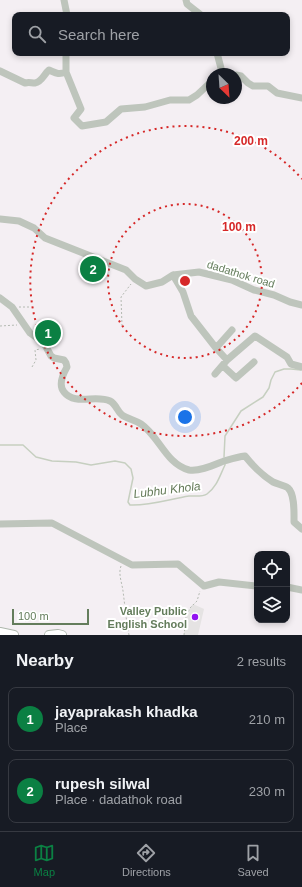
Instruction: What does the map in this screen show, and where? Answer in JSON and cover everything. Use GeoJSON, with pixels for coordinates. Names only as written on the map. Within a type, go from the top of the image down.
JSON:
{"type":"FeatureCollection","features":[{"type":"Feature","properties":{"kind":"main road"},"geometry":{"type":"LineString","coordinates":[[0,632],[14,635]]}},
{"type":"Feature","properties":{"kind":"main road"},"geometry":{"type":"LineString","coordinates":[[48,635],[62,635]]}},
{"type":"Feature","properties":{"kind":"street"},"geometry":{"type":"LineString","coordinates":[[64,0],[66,12]]}},
{"type":"Feature","properties":{"kind":"street"},"geometry":{"type":"LineString","coordinates":[[186,0],[187,4],[197,12]]}},
{"type":"Feature","properties":{"kind":"street"},"geometry":{"type":"LineString","coordinates":[[66,56],[66,72],[80,109],[74,118],[82,126],[106,122],[120,109],[145,107],[170,100],[189,100],[206,87]]}},
{"type":"Feature","properties":{"kind":"street"},"geometry":{"type":"LineString","coordinates":[[218,56],[220,68]]}},
{"type":"Feature","properties":{"kind":"street"},"geometry":{"type":"LineString","coordinates":[[0,71],[25,83],[37,82],[42,79],[49,70],[60,74],[66,72]]}},
{"type":"Feature","properties":{"kind":"street"},"geometry":{"type":"LineString","coordinates":[[242,77],[253,86],[268,86],[277,93],[302,98]]}},
{"type":"Feature","properties":{"kind":"street","name":"dadathok road"},"geometry":{"type":"LineString","coordinates":[[0,219],[19,221],[34,228],[45,238],[126,270],[146,286],[162,282],[172,275],[199,272],[232,280],[254,290],[302,305]]}},
{"type":"Feature","properties":{"kind":"street"},"geometry":{"type":"LineString","coordinates":[[172,275],[183,292],[191,316],[216,348],[236,378],[254,362]]}},
{"type":"Feature","properties":{"kind":"street"},"geometry":{"type":"LineString","coordinates":[[0,298],[12,307],[30,333],[45,345],[50,356],[64,360],[67,367],[64,372],[61,389],[69,397],[79,399],[103,399],[111,402],[121,414],[141,424],[152,434],[171,458],[181,467],[192,470],[207,468],[225,461],[245,456],[255,468],[273,482],[288,489],[292,497],[294,507],[294,522],[302,529]]}},
{"type":"Feature","properties":{"kind":"street"},"geometry":{"type":"LineString","coordinates":[[216,348],[232,330]]}},
{"type":"Feature","properties":{"kind":"street"},"geometry":{"type":"LineString","coordinates":[[216,374],[225,363],[255,336],[287,357],[291,364],[302,367]]}},
{"type":"Feature","properties":{"kind":"street"},"geometry":{"type":"LineString","coordinates":[[0,524],[52,523],[132,565],[178,564],[204,586],[218,582],[254,586]]}},
{"type":"Feature","properties":{"kind":"street"},"geometry":{"type":"LineString","coordinates":[[290,588],[302,590]]}},
{"type":"Feature","properties":{"kind":"path"},"geometry":{"type":"LineString","coordinates":[[122,326],[121,297],[136,279]]}},
{"type":"Feature","properties":{"kind":"path"},"geometry":{"type":"LineString","coordinates":[[12,307],[31,307]]}},
{"type":"Feature","properties":{"kind":"path"},"geometry":{"type":"LineString","coordinates":[[0,326],[24,325]]}},
{"type":"Feature","properties":{"kind":"path"},"geometry":{"type":"LineString","coordinates":[[32,367],[36,360],[35,350],[38,350],[45,345]]}},
{"type":"Feature","properties":{"kind":"path"},"geometry":{"type":"LineString","coordinates":[[124,561],[120,568],[120,574],[128,635]]}},
{"type":"Feature","properties":{"kind":"path"},"geometry":{"type":"LineString","coordinates":[[184,635],[186,617],[190,608],[196,601],[200,590],[204,586]]}},
{"type":"Feature","properties":{"kind":"shaded area","name":"Valley Public English School"},"geometry":{"type":"Polygon","coordinates":[[[193,604],[204,609],[198,635],[184,635],[184,625],[193,604]]]}},
{"type":"Feature","properties":{"kind":"waterway","name":"Lubhu Khola"},"geometry":{"type":"LineString","coordinates":[[224,457],[225,436],[241,411],[263,397],[269,388],[275,372],[284,369],[301,370]]}},
{"type":"Feature","properties":{"kind":"waterway","name":"Lubhu Khola"},"geometry":{"type":"LineString","coordinates":[[0,445],[23,445],[36,457],[52,461],[76,462],[91,465],[115,461],[125,463],[131,469],[133,478],[128,502],[130,505],[205,495],[216,484],[225,463]]}},
{"type":"Feature","properties":{"kind":"place","name":"rupesh silwal"},"geometry":{"type":"Point","coordinates":[93,269]}},
{"type":"Feature","properties":{"kind":"place","name":"jayaprakash khadka"},"geometry":{"type":"Point","coordinates":[48,333]}},
{"type":"Feature","properties":{"kind":"place","name":"Valley Public English School"},"geometry":{"type":"Point","coordinates":[195,617]}}]}
